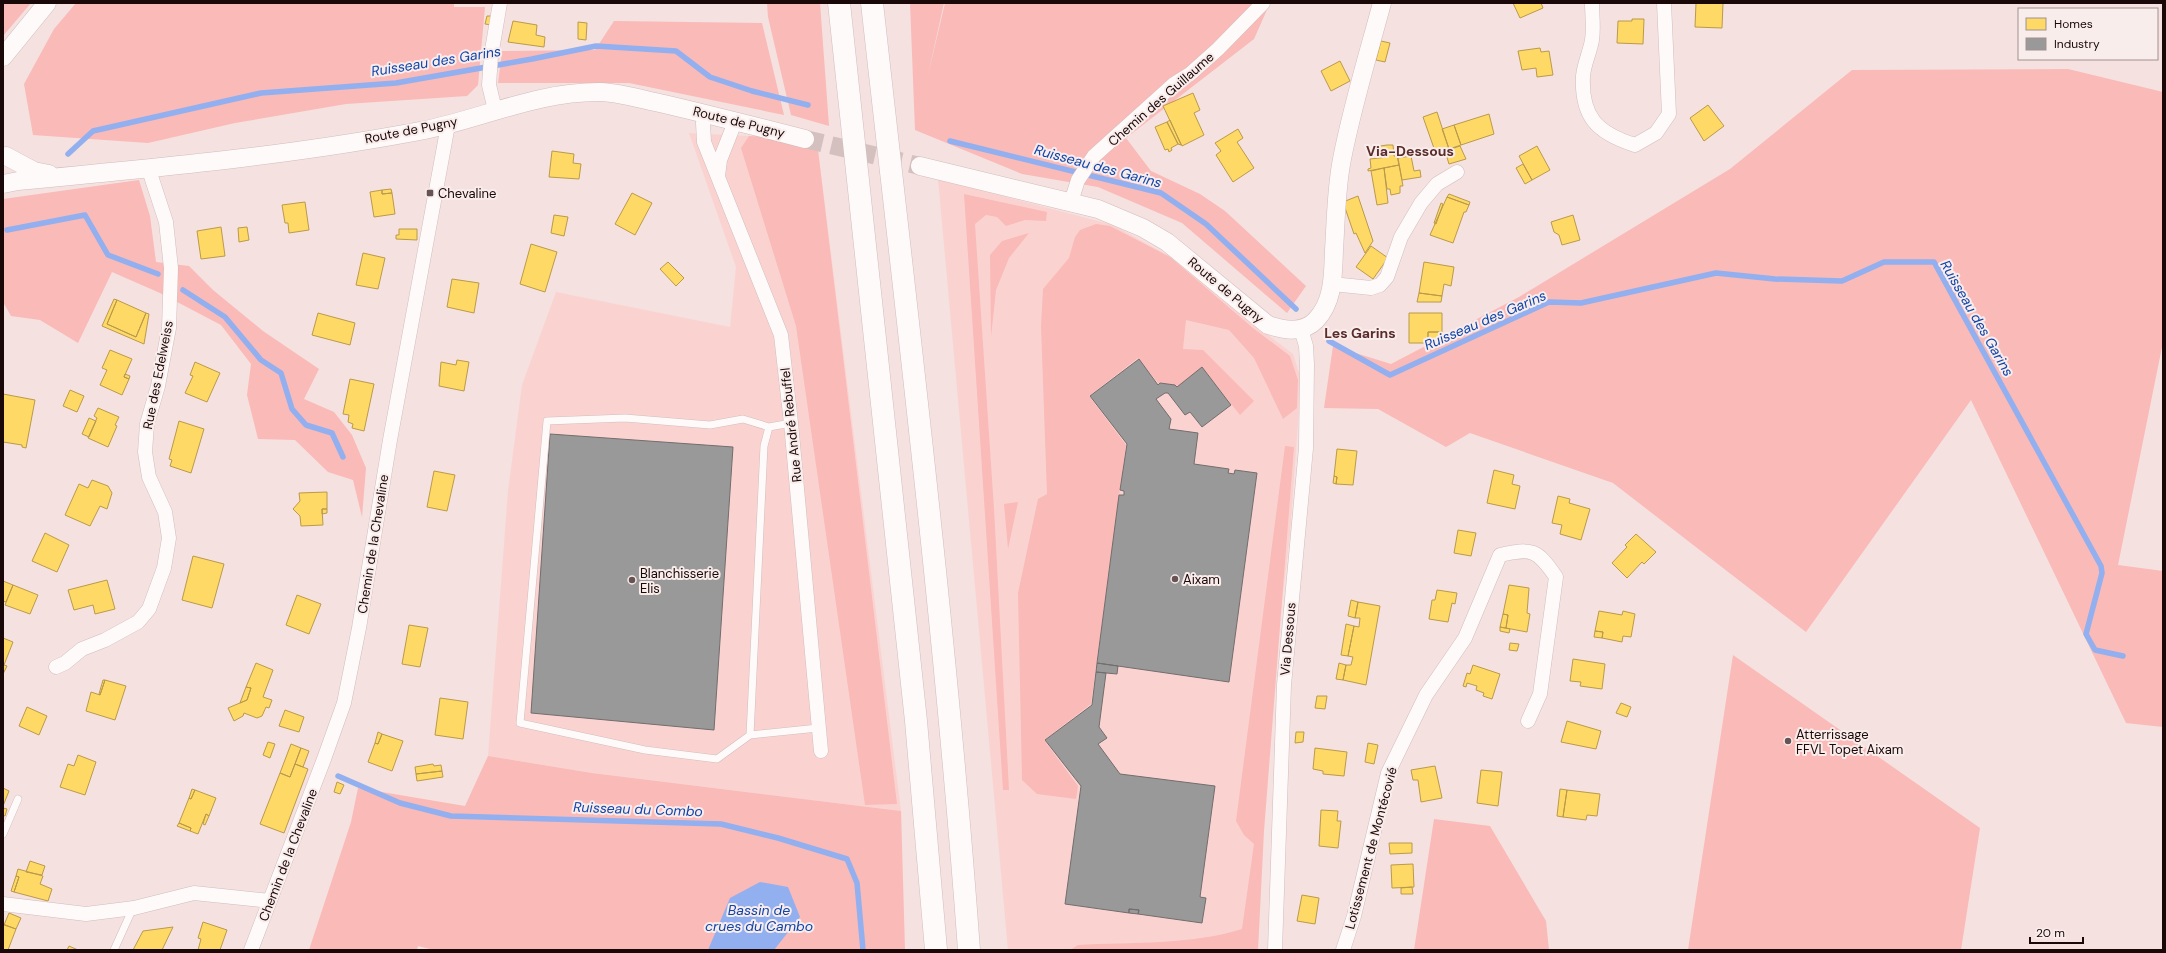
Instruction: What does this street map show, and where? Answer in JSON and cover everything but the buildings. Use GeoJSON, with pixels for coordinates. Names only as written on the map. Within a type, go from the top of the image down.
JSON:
{"type":"FeatureCollection","features":[{"type":"Feature","properties":{"kind":"highway"},"geometry":{"type":"LineString","coordinates":[[839,3],[915,706],[936,950]]}},
{"type":"Feature","properties":{"kind":"highway"},"geometry":{"type":"LineString","coordinates":[[872,3],[940,618],[958,802],[969,950]]}},
{"type":"Feature","properties":{"kind":"street"},"geometry":{"type":"LineString","coordinates":[[3,57],[47,3]]}},
{"type":"Feature","properties":{"kind":"street"},"geometry":{"type":"LineString","coordinates":[[495,110],[489,85],[491,56],[500,3]]}},
{"type":"Feature","properties":{"kind":"street","name":"Route de Pugny"},"geometry":{"type":"LineString","coordinates":[[920,166],[1071,202],[1098,209],[1122,218],[1168,242],[1268,324],[1281,329],[1307,327],[1316,320],[1328,298],[1332,284],[1338,188],[1342,160],[1382,3]]}},
{"type":"Feature","properties":{"kind":"street"},"geometry":{"type":"LineString","coordinates":[[1592,3],[1592,39],[1583,75],[1584,102],[1595,124],[1612,138],[1635,145],[1656,133],[1669,114],[1664,3]]}},
{"type":"Feature","properties":{"kind":"street","name":"Chemin des Guillaume"},"geometry":{"type":"LineString","coordinates":[[1071,202],[1078,180],[1094,156],[1174,84],[1190,74],[1218,50],[1263,4]]}},
{"type":"Feature","properties":{"kind":"street","name":"Route de Pugny"},"geometry":{"type":"LineString","coordinates":[[3,184],[59,176],[149,170],[268,155],[448,124],[495,110],[572,93],[603,92],[705,113],[805,139]]}},
{"type":"Feature","properties":{"kind":"street","name":"Rue André Rebuffel"},"geometry":{"type":"LineString","coordinates":[[705,113],[703,123],[704,142],[781,335],[791,422],[821,751]]}},
{"type":"Feature","properties":{"kind":"street"},"geometry":{"type":"LineString","coordinates":[[718,176],[720,160],[735,122]]}},
{"type":"Feature","properties":{"kind":"street","name":"Chemin de la Chevaline"},"geometry":{"type":"LineString","coordinates":[[250,950],[324,760],[344,703],[359,628],[390,440],[448,124]]}},
{"type":"Feature","properties":{"kind":"street"},"geometry":{"type":"LineString","coordinates":[[3,179],[7,169],[5,152]]}},
{"type":"Feature","properties":{"kind":"street","name":"Route de Pugny"},"geometry":{"type":"LineString","coordinates":[[5,152],[34,171],[59,176]]}},
{"type":"Feature","properties":{"kind":"street","name":"Rue des Edelweiss"},"geometry":{"type":"LineString","coordinates":[[56,667],[65,663],[82,649],[138,622],[149,609],[164,568],[169,538],[166,512],[149,477],[145,452],[147,424],[158,386],[170,328],[171,268],[166,222],[149,170]]}},
{"type":"Feature","properties":{"kind":"street"},"geometry":{"type":"LineString","coordinates":[[1332,284],[1371,288],[1380,285],[1387,277],[1401,237],[1421,202],[1437,184],[1457,172]]}},
{"type":"Feature","properties":{"kind":"street","name":"Via Dessous"},"geometry":{"type":"LineString","coordinates":[[1275,950],[1284,685],[1306,448],[1307,364],[1306,346],[1301,328]]}},
{"type":"Feature","properties":{"kind":"street","name":"Lotissement de Montécovié"},"geometry":{"type":"LineString","coordinates":[[1343,950],[1354,916],[1388,773],[1426,695],[1465,638],[1500,555],[1522,551],[1542,557],[1556,577],[1540,694],[1528,721]]}},
{"type":"Feature","properties":{"kind":"street"},"geometry":{"type":"LineString","coordinates":[[3,904],[86,914],[134,908],[194,893],[270,901]]}},
{"type":"Feature","properties":{"kind":"lane"},"geometry":{"type":"LineString","coordinates":[[791,422],[769,427],[743,419],[710,425],[625,418],[547,421],[520,723],[645,750],[717,759],[750,735],[818,728]]}},
{"type":"Feature","properties":{"kind":"lane"},"geometry":{"type":"LineString","coordinates":[[750,735],[764,446],[769,427]]}},
{"type":"Feature","properties":{"kind":"lane"},"geometry":{"type":"LineString","coordinates":[[3,834],[18,799]]}},
{"type":"Feature","properties":{"kind":"lane"},"geometry":{"type":"LineString","coordinates":[[114,950],[134,908]]}},
{"type":"Feature","properties":{"kind":"shaded area"},"geometry":{"type":"Polygon","coordinates":[[[3,3],[31,3],[3,36],[3,3]]]}},
{"type":"Feature","properties":{"kind":"shaded area"},"geometry":{"type":"Polygon","coordinates":[[[76,3],[454,3],[454,7],[485,7],[478,85],[467,96],[346,104],[235,123],[148,143],[33,135],[24,84],[54,29],[76,3]]]}},
{"type":"Feature","properties":{"kind":"shaded area"},"geometry":{"type":"Polygon","coordinates":[[[767,3],[820,3],[829,126],[791,115],[768,17],[767,3]]]}},
{"type":"Feature","properties":{"kind":"shaded area"},"geometry":{"type":"Polygon","coordinates":[[[910,3],[944,3],[927,79],[945,3],[1270,3],[1254,39],[1126,138],[1151,171],[1200,194],[1225,211],[1306,286],[1287,313],[1182,223],[1098,187],[1022,174],[915,130],[910,3]]]}},
{"type":"Feature","properties":{"kind":"shaded area"},"geometry":{"type":"Polygon","coordinates":[[[614,21],[762,23],[784,115],[629,83],[498,83],[502,51],[595,50],[614,21]]]}},
{"type":"Feature","properties":{"kind":"shaded area"},"geometry":{"type":"Polygon","coordinates":[[[2068,69],[2163,92],[2163,342],[2118,565],[2163,571],[2163,727],[2126,723],[1971,400],[1806,632],[1613,483],[1470,433],[1446,447],[1378,409],[1324,408],[1333,346],[1391,364],[1519,297],[1730,169],[1852,70],[2068,69]]]}},
{"type":"Feature","properties":{"kind":"shaded area"},"geometry":{"type":"Polygon","coordinates":[[[689,133],[769,137],[818,150],[901,811],[592,773],[488,756],[508,491],[522,385],[556,292],[730,327],[736,267],[689,133]]]}},
{"type":"Feature","properties":{"kind":"shaded area"},"geometry":{"type":"Polygon","coordinates":[[[749,136],[769,137],[818,150],[897,804],[865,805],[796,326],[741,148],[749,136]]]}},
{"type":"Feature","properties":{"kind":"shaded area"},"geometry":{"type":"Polygon","coordinates":[[[938,179],[1113,225],[1171,257],[1221,299],[1293,354],[1301,379],[1290,535],[1273,676],[1246,950],[1008,950],[938,179]]]}},
{"type":"Feature","properties":{"kind":"shaded area"},"geometry":{"type":"Polygon","coordinates":[[[139,180],[150,216],[156,262],[189,266],[213,290],[263,331],[319,369],[304,399],[334,412],[352,435],[366,468],[362,517],[353,480],[328,472],[295,440],[258,439],[247,395],[251,364],[221,325],[160,293],[112,272],[78,343],[40,320],[11,316],[3,302],[3,199],[139,180]]]}},
{"type":"Feature","properties":{"kind":"shaded area"},"geometry":{"type":"Polygon","coordinates":[[[964,194],[1047,212],[1046,221],[1025,220],[1006,226],[997,217],[986,215],[975,224],[994,509],[1009,790],[1003,790],[964,194]]]}},
{"type":"Feature","properties":{"kind":"shaded area"},"geometry":{"type":"Polygon","coordinates":[[[1096,224],[1110,226],[1170,257],[1253,328],[1290,356],[1298,380],[1297,408],[1283,419],[1254,358],[1229,330],[1186,320],[1183,349],[1203,350],[1254,401],[1240,415],[1202,367],[1179,386],[1159,384],[1138,358],[1089,396],[1126,445],[1091,704],[1044,740],[1078,786],[1076,799],[1037,794],[1022,780],[1018,593],[1038,499],[1047,494],[1041,326],[1043,289],[1069,258],[1075,237],[1080,230],[1096,224]]]}},
{"type":"Feature","properties":{"kind":"shaded area"},"geometry":{"type":"Polygon","coordinates":[[[1029,233],[1009,258],[996,290],[991,337],[990,255],[1002,241],[1029,233]]]}},
{"type":"Feature","properties":{"kind":"shaded area"},"geometry":{"type":"Polygon","coordinates":[[[1285,446],[1294,447],[1264,831],[1258,950],[1070,950],[1078,945],[1161,942],[1203,938],[1242,929],[1254,844],[1244,835],[1236,821],[1285,446]]]}},
{"type":"Feature","properties":{"kind":"shaded area"},"geometry":{"type":"Polygon","coordinates":[[[1018,502],[1008,549],[1004,504],[1018,502]]]}},
{"type":"Feature","properties":{"kind":"shaded area","name":"Atterrissage FFVL Topet Aixam"},"geometry":{"type":"Polygon","coordinates":[[[1733,655],[1980,828],[1961,950],[1688,950],[1733,655]]]}},
{"type":"Feature","properties":{"kind":"shaded area"},"geometry":{"type":"Polygon","coordinates":[[[488,756],[592,773],[901,811],[905,950],[434,950],[418,946],[417,950],[309,950],[351,822],[358,788],[465,806],[488,756]]]}},
{"type":"Feature","properties":{"kind":"shaded area"},"geometry":{"type":"Polygon","coordinates":[[[1434,819],[1490,826],[1546,921],[1549,950],[1414,950],[1434,819]]]}},
{"type":"Feature","properties":{"kind":"water","name":"Bassin de crues du Cambo"},"geometry":{"type":"Polygon","coordinates":[[[760,882],[788,887],[800,917],[774,950],[708,950],[730,898],[760,882]]]}},
{"type":"Feature","properties":{"kind":"waterway","name":"Ruisseau des Garins"},"geometry":{"type":"LineString","coordinates":[[68,154],[93,131],[261,93],[396,83],[596,46],[676,51],[710,77],[752,91],[808,105]]}},
{"type":"Feature","properties":{"kind":"waterway","name":"Ruisseau des Garins"},"geometry":{"type":"LineString","coordinates":[[950,141],[1161,193],[1206,224],[1296,309]]}},
{"type":"Feature","properties":{"kind":"waterway","name":"Ruisseau du Combo"},"geometry":{"type":"LineString","coordinates":[[7,230],[85,215],[108,255],[158,274]]}},
{"type":"Feature","properties":{"kind":"waterway","name":"Ruisseau des Garins"},"geometry":{"type":"LineString","coordinates":[[1329,341],[1390,375],[1549,302],[1581,303],[1716,273],[1775,279],[1842,281],[1884,262],[1934,262],[2101,566],[2102,573],[2086,634],[2095,650],[2123,656]]}},
{"type":"Feature","properties":{"kind":"waterway","name":"Ruisseau du Combo"},"geometry":{"type":"LineString","coordinates":[[183,290],[225,317],[261,360],[281,373],[292,409],[306,425],[332,433],[343,457]]}},
{"type":"Feature","properties":{"kind":"waterway","name":"Ruisseau du Combo"},"geometry":{"type":"LineString","coordinates":[[338,776],[400,803],[451,816],[721,824],[778,838],[847,859],[857,883],[863,950]]}},
{"type":"Feature","properties":{"kind":"tunnel"},"geometry":{"type":"LineString","coordinates":[[805,139],[920,166]]}},
{"type":"Feature","properties":{"kind":"place","name":"Chevaline"},"geometry":{"type":"Point","coordinates":[430,193]}},
{"type":"Feature","properties":{"kind":"place","name":"Aixam"},"geometry":{"type":"Point","coordinates":[1175,579]}},
{"type":"Feature","properties":{"kind":"place","name":"Blanchisserie Elis"},"geometry":{"type":"Point","coordinates":[632,580]}},
{"type":"Feature","properties":{"kind":"place","name":"Atterrissage FFVL Topet Aixam"},"geometry":{"type":"Point","coordinates":[1788,741]}},
{"type":"Feature","properties":{"kind":"district","name":"Via-Dessous"},"geometry":{"type":"Point","coordinates":[1410,151]}},
{"type":"Feature","properties":{"kind":"district","name":"Les Garins"},"geometry":{"type":"Point","coordinates":[1360,333]}}]}
